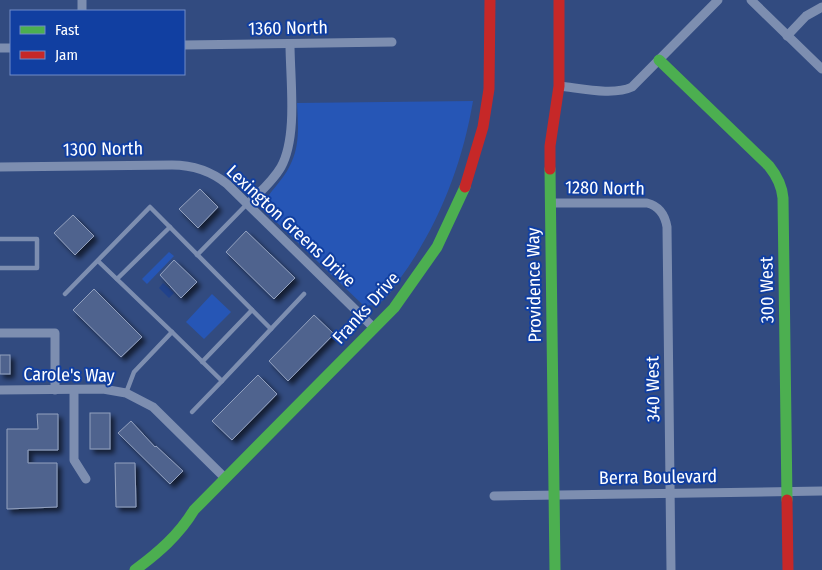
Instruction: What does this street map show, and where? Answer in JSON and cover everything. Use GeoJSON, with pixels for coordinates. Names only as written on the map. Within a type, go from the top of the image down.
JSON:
{"type":"FeatureCollection","features":[{"type":"Feature","properties":{"kind":"street","name":"Franks Drive"},"geometry":{"type":"LineString","coordinates":[[135,570],[161,549],[188,522],[194,510],[394,308],[425,266],[448,226],[465,186],[480,137],[489,89],[490,0]]}},
{"type":"Feature","properties":{"kind":"street","name":"Providence Way"},"geometry":{"type":"LineString","coordinates":[[555,570],[550,146],[559,86],[560,0]]}},
{"type":"Feature","properties":{"kind":"street"},"geometry":{"type":"LineString","coordinates":[[559,86],[613,91],[623,90],[636,84],[718,0]]}},
{"type":"Feature","properties":{"kind":"street"},"geometry":{"type":"LineString","coordinates":[[751,0],[822,69]]}},
{"type":"Feature","properties":{"kind":"street"},"geometry":{"type":"LineString","coordinates":[[787,36],[806,16],[822,7]]}},
{"type":"Feature","properties":{"kind":"street","name":"1360 North"},"geometry":{"type":"LineString","coordinates":[[185,45],[392,42]]}},
{"type":"Feature","properties":{"kind":"street"},"geometry":{"type":"LineString","coordinates":[[248,204],[276,175],[289,147],[291,128],[290,44]]}},
{"type":"Feature","properties":{"kind":"street","name":"300 West"},"geometry":{"type":"LineString","coordinates":[[659,60],[773,171],[782,187],[788,570]]}},
{"type":"Feature","properties":{"kind":"street","name":"1300 North"},"geometry":{"type":"LineString","coordinates":[[0,167],[182,165],[206,171]]}},
{"type":"Feature","properties":{"kind":"street","name":"Lexington Greens Drive"},"geometry":{"type":"LineString","coordinates":[[206,171],[218,177],[248,204],[374,328]]}},
{"type":"Feature","properties":{"kind":"street","name":"1280 North"},"geometry":{"type":"LineString","coordinates":[[550,203],[642,202],[651,204],[659,209]]}},
{"type":"Feature","properties":{"kind":"street","name":"340 West"},"geometry":{"type":"LineString","coordinates":[[659,209],[667,227],[672,570]]}},
{"type":"Feature","properties":{"kind":"street"},"geometry":{"type":"LineString","coordinates":[[0,333],[55,333],[55,390]]}},
{"type":"Feature","properties":{"kind":"street","name":"Carole's Way"},"geometry":{"type":"LineString","coordinates":[[0,390],[103,389],[126,393],[153,407],[225,478]]}},
{"type":"Feature","properties":{"kind":"street"},"geometry":{"type":"LineString","coordinates":[[74,390],[74,460],[86,479]]}},
{"type":"Feature","properties":{"kind":"street","name":"Berra Boulevard"},"geometry":{"type":"LineString","coordinates":[[494,496],[822,491]]}},
{"type":"Feature","properties":{"kind":"lane"},"geometry":{"type":"LineString","coordinates":[[197,255],[248,204]]}},
{"type":"Feature","properties":{"kind":"lane"},"geometry":{"type":"LineString","coordinates":[[65,294],[150,207],[271,329]]}},
{"type":"Feature","properties":{"kind":"lane"},"geometry":{"type":"LineString","coordinates":[[117,280],[170,227]]}},
{"type":"Feature","properties":{"kind":"lane"},"geometry":{"type":"LineString","coordinates":[[0,239],[37,238],[38,268],[0,268]]}},
{"type":"Feature","properties":{"kind":"lane"},"geometry":{"type":"LineString","coordinates":[[98,261],[222,381]]}},
{"type":"Feature","properties":{"kind":"lane"},"geometry":{"type":"LineString","coordinates":[[192,412],[304,294]]}},
{"type":"Feature","properties":{"kind":"lane"},"geometry":{"type":"LineString","coordinates":[[202,362],[252,310]]}},
{"type":"Feature","properties":{"kind":"lane"},"geometry":{"type":"LineString","coordinates":[[126,393],[134,372],[172,332]]}},
{"type":"Feature","properties":{"kind":"shaded area"},"geometry":{"type":"Polygon","coordinates":[[[473,101],[455,172],[437,217],[413,260],[380,303],[375,305],[362,304],[269,215],[266,204],[268,196],[285,174],[295,154],[298,133],[297,103],[473,101]]]}},
{"type":"Feature","properties":{"kind":"shaded area"},"geometry":{"type":"Polygon","coordinates":[[[169,252],[174,256],[147,284],[142,279],[169,252]]]}},
{"type":"Feature","properties":{"kind":"shaded area"},"geometry":{"type":"Polygon","coordinates":[[[163,283],[174,293],[169,298],[159,288],[163,283]]]}},
{"type":"Feature","properties":{"kind":"shaded area"},"geometry":{"type":"Polygon","coordinates":[[[212,294],[231,312],[204,339],[186,322],[212,294]]]}},
{"type":"Feature","properties":{"kind":"building"},"geometry":{"type":"Polygon","coordinates":[[[200,189],[218,207],[198,228],[179,209],[200,189]]]}},
{"type":"Feature","properties":{"kind":"building"},"geometry":{"type":"Polygon","coordinates":[[[73,215],[94,236],[75,255],[54,233],[73,215]]]}},
{"type":"Feature","properties":{"kind":"building"},"geometry":{"type":"Polygon","coordinates":[[[246,231],[295,278],[274,299],[226,252],[246,231]]]}},
{"type":"Feature","properties":{"kind":"building"},"geometry":{"type":"Polygon","coordinates":[[[174,260],[197,282],[181,298],[160,275],[174,260]]]}},
{"type":"Feature","properties":{"kind":"building"},"geometry":{"type":"Polygon","coordinates":[[[94,289],[142,337],[121,357],[73,310],[94,289]]]}},
{"type":"Feature","properties":{"kind":"building"},"geometry":{"type":"Polygon","coordinates":[[[314,315],[334,334],[288,381],[269,361],[314,315]]]}},
{"type":"Feature","properties":{"kind":"building"},"geometry":{"type":"Polygon","coordinates":[[[0,355],[10,355],[10,374],[0,374],[0,355]]]}},
{"type":"Feature","properties":{"kind":"building"},"geometry":{"type":"Polygon","coordinates":[[[258,375],[277,394],[232,440],[212,421],[258,375]]]}},
{"type":"Feature","properties":{"kind":"building"},"geometry":{"type":"Polygon","coordinates":[[[90,413],[110,413],[110,449],[90,449],[90,413]]]}},
{"type":"Feature","properties":{"kind":"building"},"geometry":{"type":"Polygon","coordinates":[[[37,414],[58,414],[58,450],[28,450],[28,463],[57,463],[57,507],[7,509],[7,429],[38,429],[37,414]]]}},
{"type":"Feature","properties":{"kind":"building"},"geometry":{"type":"Polygon","coordinates":[[[131,421],[155,447],[183,471],[170,484],[118,433],[131,421]]]}},
{"type":"Feature","properties":{"kind":"building"},"geometry":{"type":"Polygon","coordinates":[[[115,463],[135,463],[136,507],[116,507],[115,463]]]}},
{"type":"Feature","properties":{"kind":"traffic: fast"},"geometry":{"type":"LineString","coordinates":[[659,60],[769,166],[777,177],[782,189],[787,500]]}},
{"type":"Feature","properties":{"kind":"traffic: fast"},"geometry":{"type":"LineString","coordinates":[[550,169],[555,570]]}},
{"type":"Feature","properties":{"kind":"traffic: fast"},"geometry":{"type":"LineString","coordinates":[[135,570],[168,543],[182,528],[194,510],[394,308],[437,247],[465,187]]}},
{"type":"Feature","properties":{"kind":"traffic: jam"},"geometry":{"type":"LineString","coordinates":[[465,187],[483,127],[489,89],[490,0]]}},
{"type":"Feature","properties":{"kind":"traffic: jam"},"geometry":{"type":"LineString","coordinates":[[550,169],[550,146],[559,86],[559,0]]}},
{"type":"Feature","properties":{"kind":"traffic: jam"},"geometry":{"type":"LineString","coordinates":[[787,500],[788,570]]}}]}
